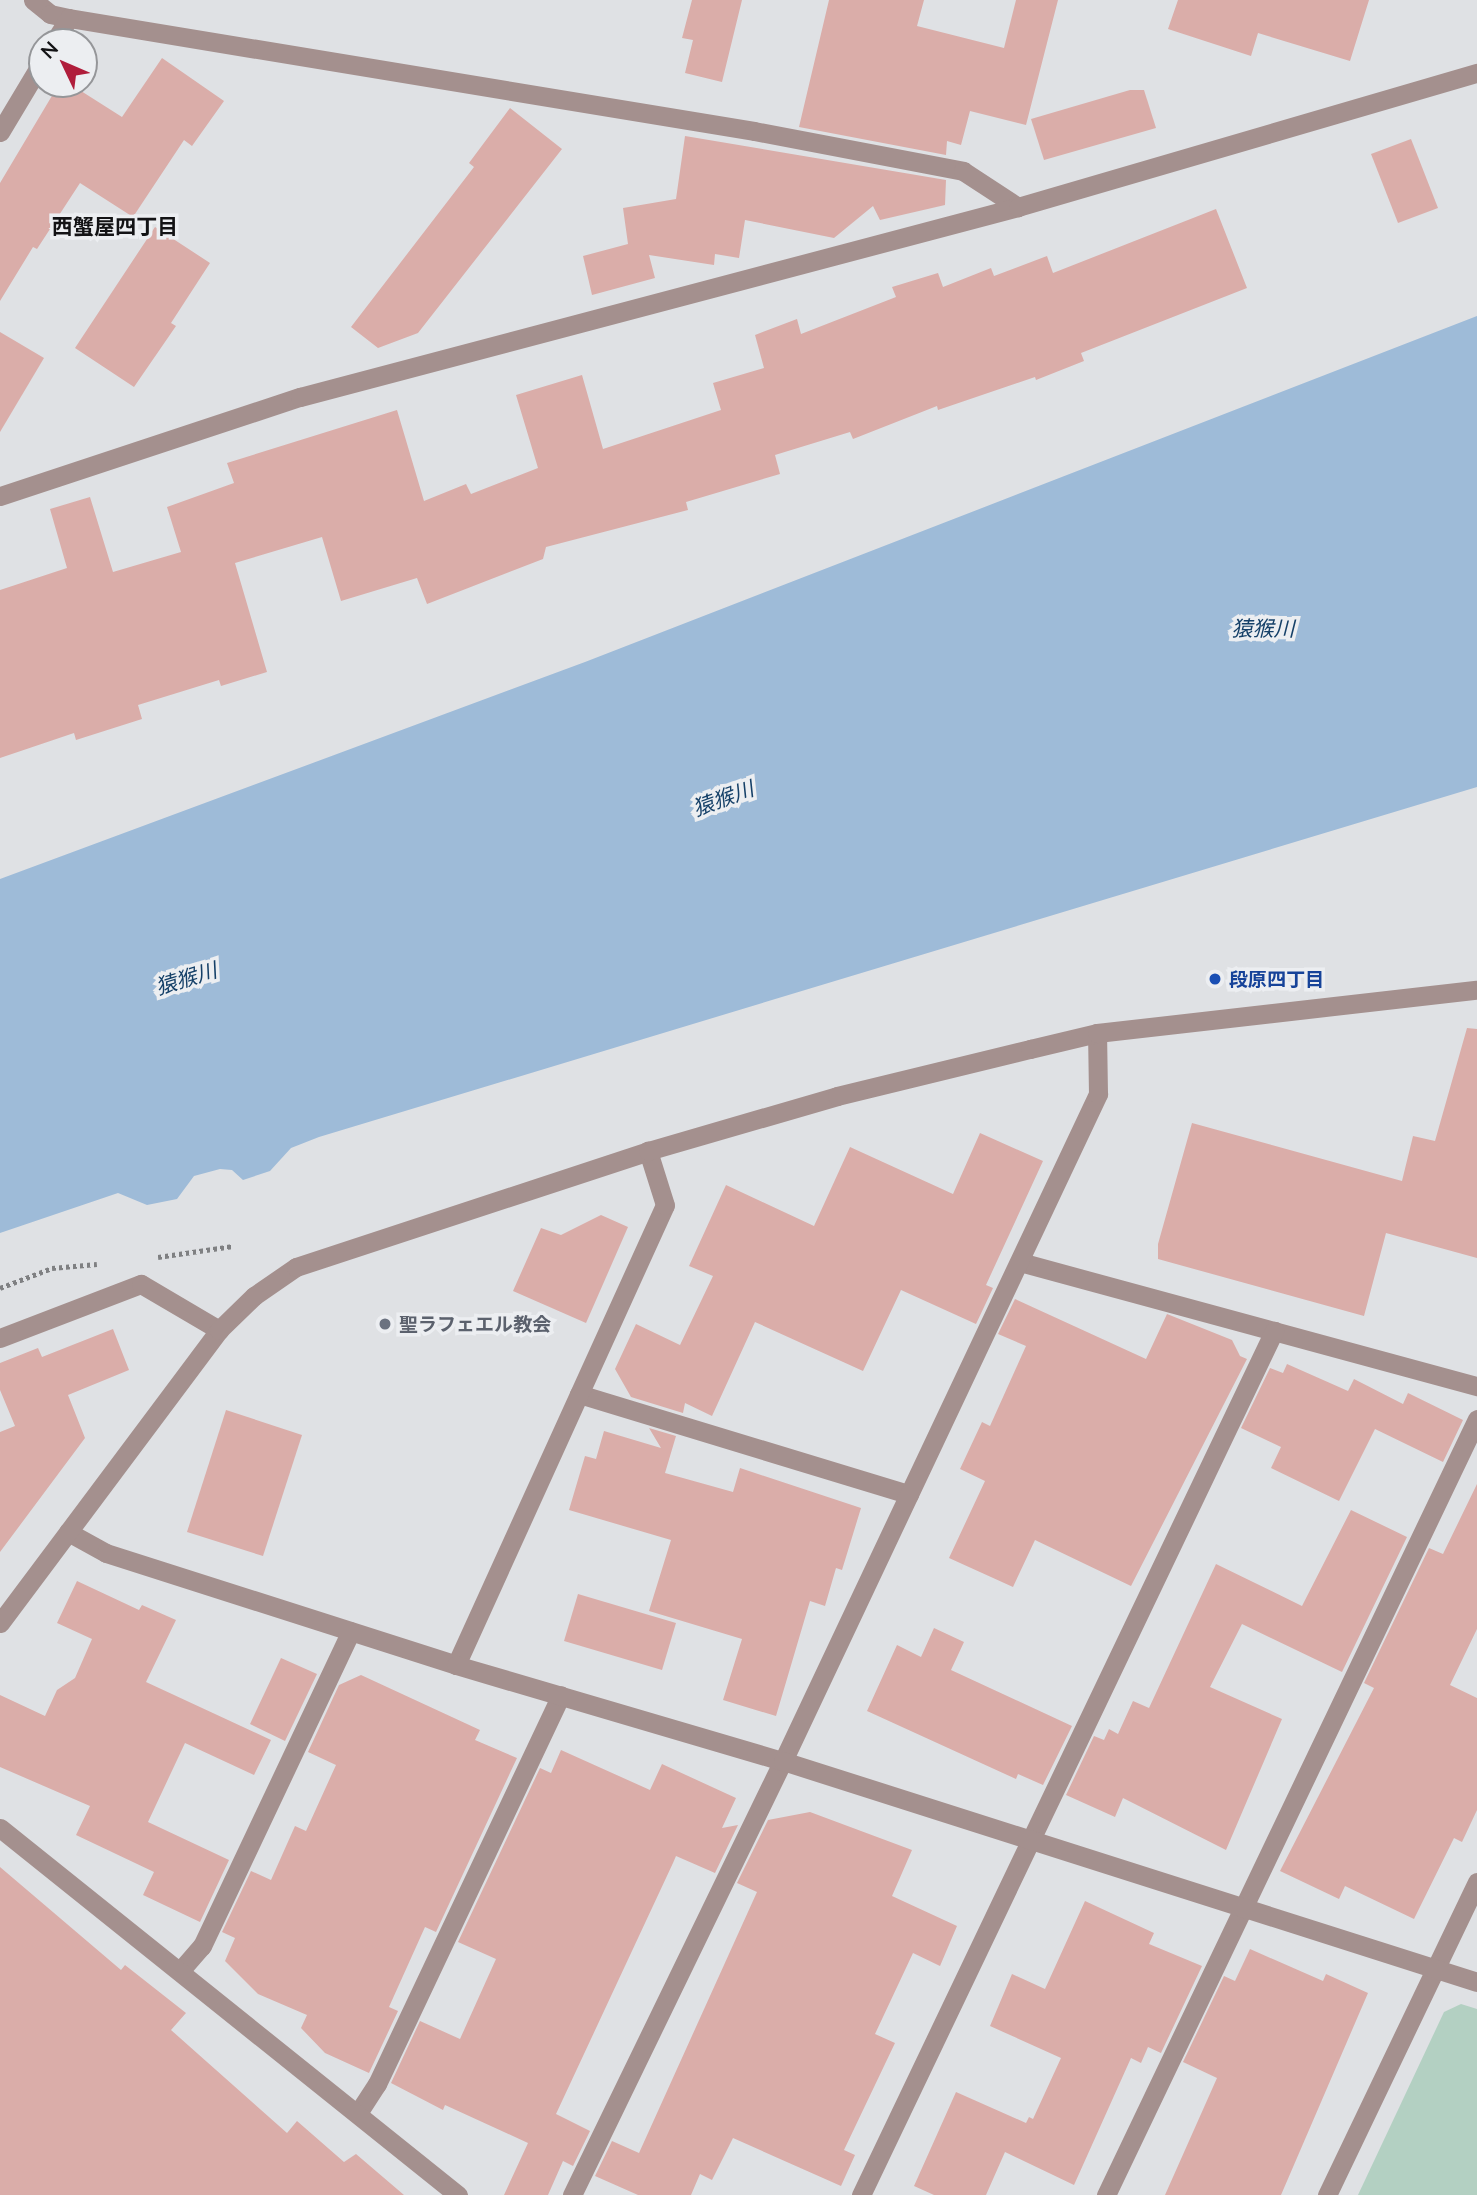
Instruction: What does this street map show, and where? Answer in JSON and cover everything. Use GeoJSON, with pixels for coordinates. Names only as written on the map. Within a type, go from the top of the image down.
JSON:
{"type":"FeatureCollection","features":[{"type":"Feature","properties":{"kind":"street"},"geometry":{"type":"LineString","coordinates":[[33,0],[50,15],[754,131],[963,171],[1018,207]]}},
{"type":"Feature","properties":{"kind":"street"},"geometry":{"type":"LineString","coordinates":[[63,28],[69,18]]}},
{"type":"Feature","properties":{"kind":"street"},"geometry":{"type":"LineString","coordinates":[[0,496],[300,397],[1018,207],[1477,73]]}},
{"type":"Feature","properties":{"kind":"street"},"geometry":{"type":"LineString","coordinates":[[0,132],[28,85]]}},
{"type":"Feature","properties":{"kind":"street"},"geometry":{"type":"LineString","coordinates":[[0,1623],[219,1330],[254,1296],[296,1267],[648,1151],[837,1096],[1097,1033],[1477,990]]}},
{"type":"Feature","properties":{"kind":"street"},"geometry":{"type":"LineString","coordinates":[[572,2195],[783,1761],[1098,1094],[1097,1033]]}},
{"type":"Feature","properties":{"kind":"street"},"geometry":{"type":"LineString","coordinates":[[456,1665],[665,1205],[648,1151]]}},
{"type":"Feature","properties":{"kind":"street"},"geometry":{"type":"LineString","coordinates":[[1020,1262],[1477,1385]]}},
{"type":"Feature","properties":{"kind":"street"},"geometry":{"type":"LineString","coordinates":[[0,1338],[141,1284],[219,1330]]}},
{"type":"Feature","properties":{"kind":"street"},"geometry":{"type":"LineString","coordinates":[[862,2195],[1274,1331]]}},
{"type":"Feature","properties":{"kind":"street"},"geometry":{"type":"LineString","coordinates":[[579,1394],[909,1494]]}},
{"type":"Feature","properties":{"kind":"street"},"geometry":{"type":"LineString","coordinates":[[1106,2195],[1477,1419]]}},
{"type":"Feature","properties":{"kind":"street"},"geometry":{"type":"LineString","coordinates":[[68,1532],[106,1553],[456,1665],[783,1761],[1477,1982]]}},
{"type":"Feature","properties":{"kind":"street"},"geometry":{"type":"LineString","coordinates":[[180,1971],[202,1946],[351,1631]]}},
{"type":"Feature","properties":{"kind":"street"},"geometry":{"type":"LineString","coordinates":[[358,2113],[377,2084],[561,1695]]}},
{"type":"Feature","properties":{"kind":"street"},"geometry":{"type":"LineString","coordinates":[[0,1828],[458,2195]]}},
{"type":"Feature","properties":{"kind":"street"},"geometry":{"type":"LineString","coordinates":[[1328,2195],[1477,1882]]}},
{"type":"Feature","properties":{"kind":"green space"},"geometry":{"type":"Polygon","coordinates":[[[1461,2004],[1477,2009],[1477,2195],[1358,2195],[1444,2012],[1461,2004]]]}},
{"type":"Feature","properties":{"kind":"water","name":"猿猴川"},"geometry":{"type":"Polygon","coordinates":[[[1477,316],[1477,787],[319,1137],[291,1148],[270,1171],[243,1180],[232,1170],[220,1169],[194,1176],[177,1199],[147,1205],[118,1193],[0,1233],[0,879],[585,662],[1477,316]]]}},
{"type":"Feature","properties":{"kind":"building"},"geometry":{"type":"Polygon","coordinates":[[[692,0],[742,0],[722,82],[685,73],[693,40],[682,38],[692,0]]]}},
{"type":"Feature","properties":{"kind":"building"},"geometry":{"type":"Polygon","coordinates":[[[829,0],[924,0],[917,26],[1004,48],[1016,0],[1058,0],[1026,125],[970,111],[961,145],[947,141],[946,155],[799,127],[829,0]]]}},
{"type":"Feature","properties":{"kind":"building"},"geometry":{"type":"Polygon","coordinates":[[[1178,0],[1369,0],[1350,61],[1258,33],[1251,56],[1168,29],[1178,0]]]}},
{"type":"Feature","properties":{"kind":"building"},"geometry":{"type":"Polygon","coordinates":[[[162,58],[224,101],[192,146],[184,140],[133,217],[80,183],[37,249],[33,247],[0,301],[0,183],[51,98],[92,98],[122,117],[162,58]]]}},
{"type":"Feature","properties":{"kind":"building"},"geometry":{"type":"Polygon","coordinates":[[[1130,90],[1144,90],[1156,128],[1044,160],[1031,119],[1130,90]]]}},
{"type":"Feature","properties":{"kind":"building"},"geometry":{"type":"Polygon","coordinates":[[[510,108],[562,149],[418,333],[378,348],[351,327],[474,167],[469,163],[510,108]]]}},
{"type":"Feature","properties":{"kind":"building"},"geometry":{"type":"Polygon","coordinates":[[[685,136],[946,180],[945,205],[880,220],[873,206],[834,238],[745,220],[739,258],[715,254],[714,265],[649,255],[655,278],[592,295],[583,256],[628,244],[623,208],[676,199],[685,136]]]}},
{"type":"Feature","properties":{"kind":"building"},"geometry":{"type":"Polygon","coordinates":[[[1411,139],[1438,208],[1398,223],[1371,154],[1411,139]]]}},
{"type":"Feature","properties":{"kind":"building"},"geometry":{"type":"Polygon","coordinates":[[[1216,209],[1247,288],[1081,353],[1084,361],[1036,380],[1035,377],[938,410],[937,406],[853,439],[850,432],[775,455],[780,474],[686,502],[688,510],[546,547],[543,559],[427,604],[417,578],[341,601],[322,537],[235,563],[267,672],[221,686],[219,680],[138,705],[142,719],[76,740],[74,733],[0,758],[0,590],[67,568],[50,509],[90,497],[113,572],[181,552],[167,507],[234,483],[227,463],[397,410],[424,501],[466,484],[471,494],[538,468],[516,395],[582,375],[603,449],[721,410],[713,383],[764,368],[755,335],[797,319],[801,334],[896,297],[892,287],[938,273],[943,287],[991,268],[994,276],[1047,256],[1053,273],[1216,209]]]}},
{"type":"Feature","properties":{"kind":"building"},"geometry":{"type":"Polygon","coordinates":[[[155,227],[210,263],[171,323],[176,326],[134,387],[75,348],[155,227]]]}},
{"type":"Feature","properties":{"kind":"building"},"geometry":{"type":"Polygon","coordinates":[[[0,332],[44,358],[0,432],[0,332]]]}},
{"type":"Feature","properties":{"kind":"building"},"geometry":{"type":"Polygon","coordinates":[[[1467,1028],[1477,1029],[1477,1258],[1386,1233],[1364,1316],[1158,1259],[1158,1244],[1192,1123],[1402,1181],[1413,1136],[1435,1141],[1467,1028]]]}},
{"type":"Feature","properties":{"kind":"building"},"geometry":{"type":"Polygon","coordinates":[[[980,1133],[1043,1161],[986,1285],[993,1288],[976,1324],[901,1290],[863,1371],[755,1322],[712,1416],[685,1403],[683,1413],[631,1397],[615,1369],[636,1324],[680,1345],[713,1276],[689,1266],[726,1185],[814,1226],[850,1147],[953,1194],[980,1133]]]}},
{"type":"Feature","properties":{"kind":"building"},"geometry":{"type":"Polygon","coordinates":[[[601,1215],[628,1227],[586,1323],[513,1291],[541,1228],[561,1235],[601,1215]]]}},
{"type":"Feature","properties":{"kind":"building"},"geometry":{"type":"Polygon","coordinates":[[[1015,1299],[1146,1359],[1167,1314],[1232,1340],[1240,1356],[1247,1359],[1131,1586],[1035,1540],[1013,1587],[949,1558],[985,1481],[960,1469],[982,1422],[990,1426],[1026,1346],[998,1334],[1015,1299]]]}},
{"type":"Feature","properties":{"kind":"building"},"geometry":{"type":"Polygon","coordinates":[[[113,1329],[129,1370],[68,1395],[85,1438],[0,1552],[0,1432],[15,1426],[0,1390],[0,1363],[38,1348],[42,1357],[113,1329]]]}},
{"type":"Feature","properties":{"kind":"building"},"geometry":{"type":"Polygon","coordinates":[[[1287,1364],[1348,1391],[1354,1379],[1403,1404],[1408,1393],[1463,1420],[1443,1462],[1375,1429],[1339,1501],[1271,1468],[1281,1447],[1241,1428],[1270,1368],[1283,1373],[1287,1364]]]}},
{"type":"Feature","properties":{"kind":"building"},"geometry":{"type":"Polygon","coordinates":[[[226,1410],[302,1435],[263,1556],[187,1532],[226,1410]]]}},
{"type":"Feature","properties":{"kind":"building"},"geometry":{"type":"Polygon","coordinates":[[[649,1428],[676,1436],[665,1473],[733,1492],[740,1468],[861,1508],[842,1570],[836,1568],[825,1606],[810,1601],[776,1716],[723,1700],[742,1639],[649,1611],[671,1540],[569,1510],[585,1456],[596,1459],[604,1431],[661,1448],[649,1428]]]}},
{"type":"Feature","properties":{"kind":"building"},"geometry":{"type":"Polygon","coordinates":[[[1477,1484],[1477,1629],[1450,1685],[1477,1698],[1477,1810],[1462,1842],[1454,1838],[1414,1919],[1345,1886],[1339,1899],[1280,1871],[1374,1688],[1364,1683],[1429,1548],[1443,1554],[1477,1484]]]}},
{"type":"Feature","properties":{"kind":"building"},"geometry":{"type":"Polygon","coordinates":[[[1351,1510],[1407,1537],[1342,1672],[1242,1624],[1210,1687],[1282,1719],[1226,1850],[1123,1798],[1115,1817],[1066,1795],[1094,1736],[1104,1740],[1109,1729],[1118,1734],[1133,1701],[1149,1708],[1216,1564],[1302,1606],[1351,1510]]]}},
{"type":"Feature","properties":{"kind":"building"},"geometry":{"type":"Polygon","coordinates":[[[77,1581],[139,1610],[142,1605],[176,1620],[146,1682],[271,1740],[254,1775],[185,1743],[148,1822],[229,1860],[200,1922],[143,1895],[154,1872],[76,1835],[90,1806],[0,1767],[0,1695],[45,1716],[57,1690],[75,1678],[92,1639],[57,1623],[77,1581]]]}},
{"type":"Feature","properties":{"kind":"building"},"geometry":{"type":"Polygon","coordinates":[[[578,1594],[676,1623],[662,1670],[564,1641],[578,1594]]]}},
{"type":"Feature","properties":{"kind":"building"},"geometry":{"type":"Polygon","coordinates":[[[934,1628],[964,1642],[951,1670],[1072,1726],[1043,1785],[1018,1774],[1016,1779],[867,1711],[897,1645],[921,1657],[934,1628]]]}},
{"type":"Feature","properties":{"kind":"building"},"geometry":{"type":"Polygon","coordinates":[[[281,1658],[317,1674],[285,1741],[250,1724],[281,1658]]]}},
{"type":"Feature","properties":{"kind":"building"},"geometry":{"type":"Polygon","coordinates":[[[361,1675],[480,1730],[475,1740],[517,1758],[436,1932],[425,1927],[389,2007],[398,2011],[369,2073],[325,2053],[301,2028],[307,2015],[258,1994],[225,1961],[235,1938],[222,1932],[251,1871],[271,1880],[295,1826],[306,1831],[336,1765],[308,1752],[339,1685],[361,1675]]]}},
{"type":"Feature","properties":{"kind":"building"},"geometry":{"type":"Polygon","coordinates":[[[561,1750],[650,1790],[662,1764],[736,1798],[722,1828],[738,1825],[715,1873],[676,1856],[556,2114],[590,2131],[573,2166],[563,2161],[548,2195],[504,2195],[528,2143],[445,2105],[443,2110],[391,2083],[420,2021],[460,2039],[496,1959],[458,1942],[540,1768],[551,1773],[561,1750]]]}},
{"type":"Feature","properties":{"kind":"building"},"geometry":{"type":"Polygon","coordinates":[[[810,1812],[912,1850],[892,1896],[957,1926],[940,1966],[913,1953],[875,2034],[895,2043],[844,2150],[855,2155],[841,2186],[733,2138],[712,2180],[700,2174],[691,2195],[638,2195],[595,2176],[612,2141],[639,2153],[757,1892],[737,1883],[768,1820],[810,1812]]]}},
{"type":"Feature","properties":{"kind":"building"},"geometry":{"type":"Polygon","coordinates":[[[0,1867],[121,1970],[125,1965],[186,2013],[171,2030],[287,2133],[297,2121],[344,2162],[356,2154],[404,2195],[0,2195],[0,1867]]]}},
{"type":"Feature","properties":{"kind":"building"},"geometry":{"type":"Polygon","coordinates":[[[1085,1901],[1154,1933],[1149,1944],[1202,1966],[1161,2053],[1148,2047],[1141,2063],[1131,2058],[1074,2185],[1005,2152],[986,2195],[934,2195],[914,2186],[956,2092],[1026,2123],[1029,2117],[1033,2119],[1061,2058],[990,2026],[1012,1974],[1045,1989],[1085,1901]]]}},
{"type":"Feature","properties":{"kind":"building"},"geometry":{"type":"Polygon","coordinates":[[[1250,1949],[1323,1981],[1326,1974],[1368,1993],[1281,2195],[1165,2195],[1217,2078],[1183,2062],[1224,1976],[1235,1981],[1250,1949]]]}},
{"type":"Feature","properties":{"kind":"place","name":"段原四丁目"},"geometry":{"type":"Point","coordinates":[1215,979]}},
{"type":"Feature","properties":{"kind":"place","name":"聖ラフェエル教会"},"geometry":{"type":"Point","coordinates":[385,1324]}},
{"type":"Feature","properties":{"kind":"district","name":"西蟹屋四丁目"},"geometry":{"type":"Point","coordinates":[115,226]}}]}
